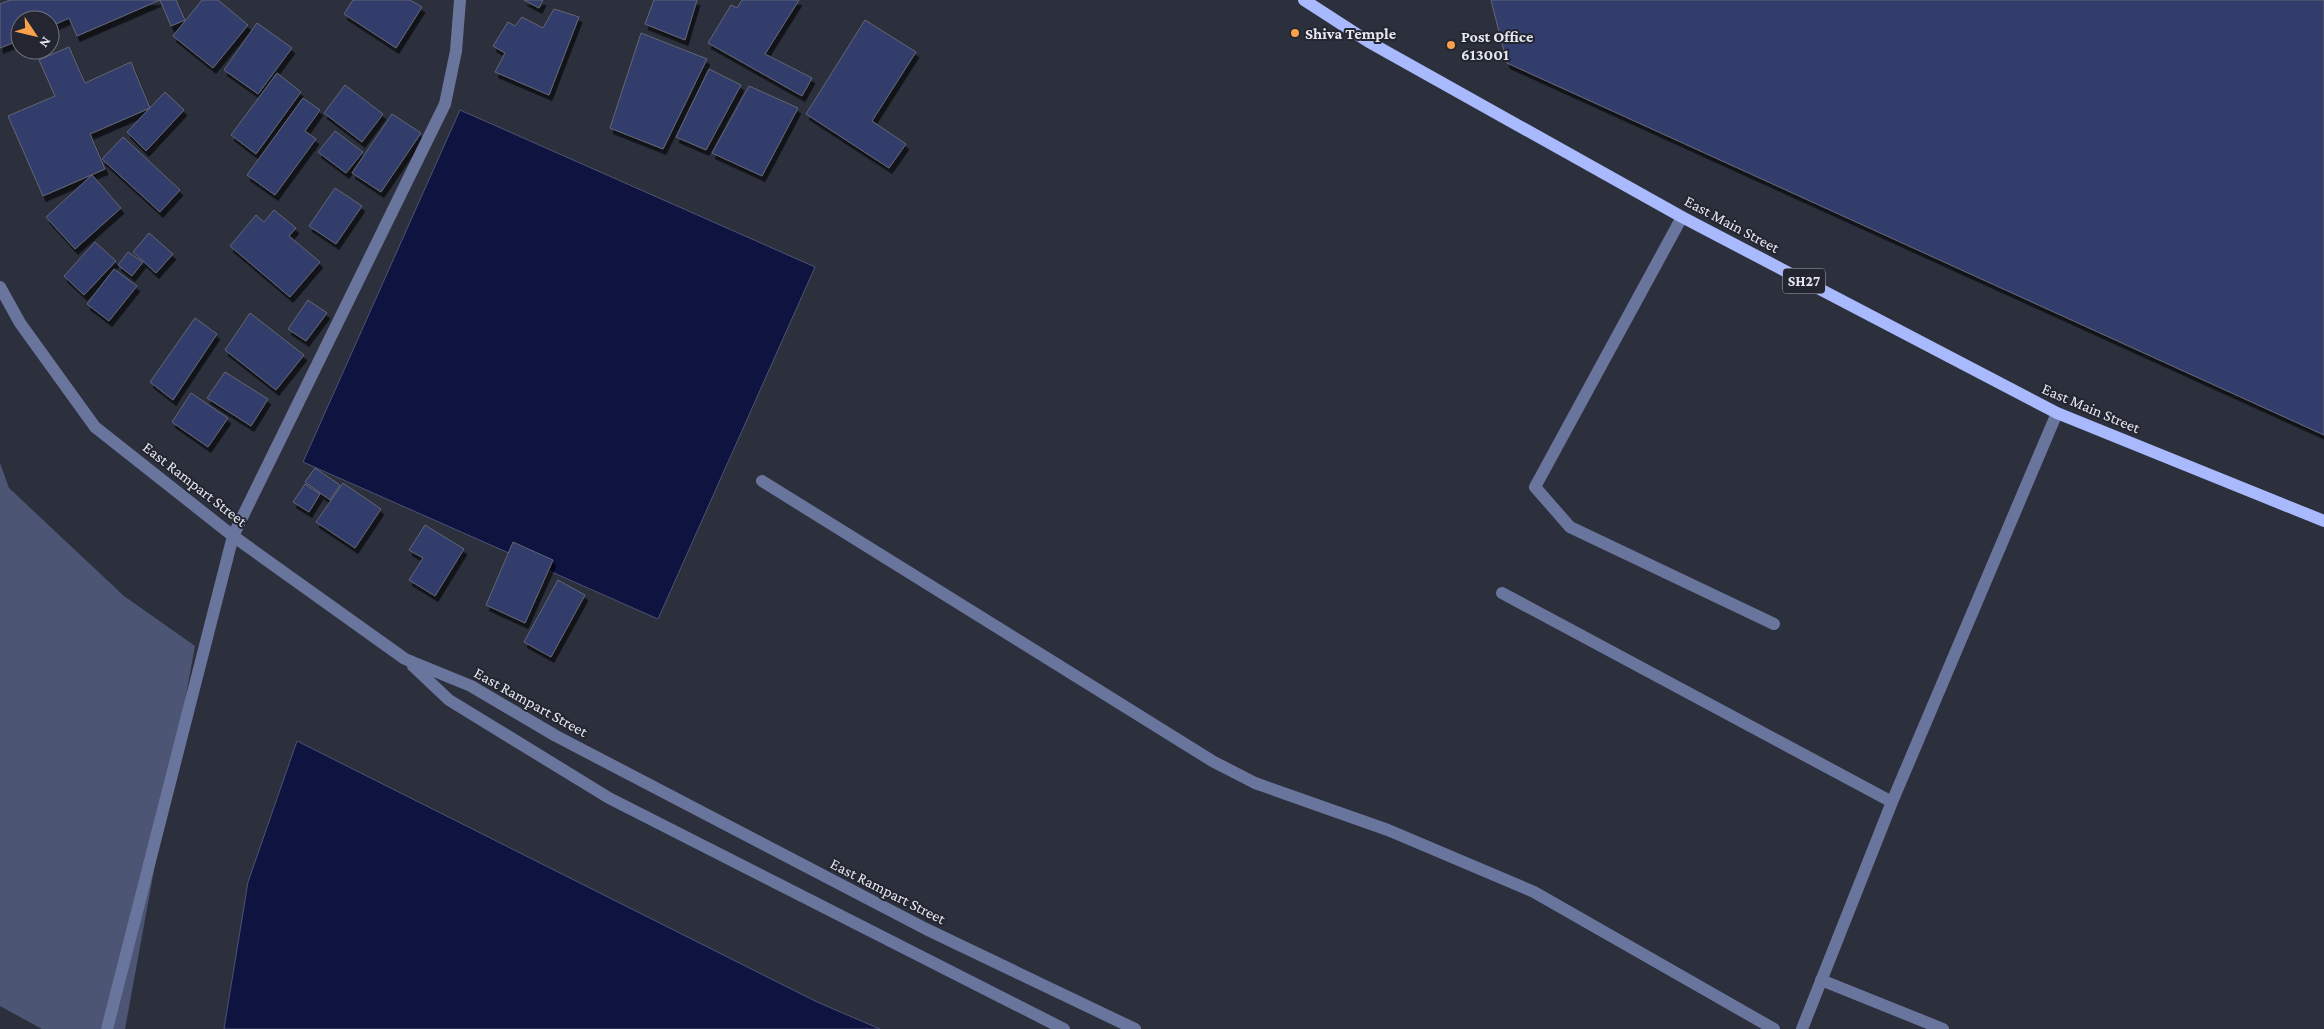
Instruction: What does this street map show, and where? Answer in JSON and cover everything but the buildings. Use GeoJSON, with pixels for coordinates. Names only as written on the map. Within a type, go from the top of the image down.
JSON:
{"type":"FeatureCollection","features":[{"type":"Feature","properties":{"kind":"main road","name":"East Main Street"},"geometry":{"type":"LineString","coordinates":[[1304,0],[1369,42],[1682,217],[2057,413],[2324,521]]}},
{"type":"Feature","properties":{"kind":"street"},"geometry":{"type":"LineString","coordinates":[[107,1029],[233,536],[445,104],[456,50],[460,0]]}},
{"type":"Feature","properties":{"kind":"street"},"geometry":{"type":"LineString","coordinates":[[1682,217],[1535,487],[1570,527],[1774,624]]}},
{"type":"Feature","properties":{"kind":"street","name":"East Rampart Street"},"geometry":{"type":"LineString","coordinates":[[0,287],[20,323],[95,427],[233,536],[405,659],[471,686],[556,736],[917,925],[1135,1029]]}},
{"type":"Feature","properties":{"kind":"street"},"geometry":{"type":"LineString","coordinates":[[1802,1029],[1892,802],[2057,413]]}},
{"type":"Feature","properties":{"kind":"street"},"geometry":{"type":"LineString","coordinates":[[762,481],[1214,762],[1255,783],[1388,830],[1534,892],[1774,1029]]}},
{"type":"Feature","properties":{"kind":"street"},"geometry":{"type":"LineString","coordinates":[[1502,593],[1892,802]]}},
{"type":"Feature","properties":{"kind":"street"},"geometry":{"type":"LineString","coordinates":[[405,659],[449,700],[609,798],[1064,1029]]}},
{"type":"Feature","properties":{"kind":"street"},"geometry":{"type":"LineString","coordinates":[[1821,980],[1943,1029]]}},
{"type":"Feature","properties":{"kind":"shaded area"},"geometry":{"type":"Polygon","coordinates":[[[460,110],[815,267],[658,619],[303,462],[460,110]]]}},
{"type":"Feature","properties":{"kind":"shaded area"},"geometry":{"type":"Polygon","coordinates":[[[0,463],[9,488],[124,596],[195,646],[125,1029],[42,1029],[0,1006],[0,463]]]}},
{"type":"Feature","properties":{"kind":"shaded area"},"geometry":{"type":"Polygon","coordinates":[[[297,741],[817,1002],[880,1029],[224,1029],[248,882],[297,741]]]}},
{"type":"Feature","properties":{"kind":"place","name":"Shiva Temple"},"geometry":{"type":"Point","coordinates":[1295,33]}},
{"type":"Feature","properties":{"kind":"place","name":"Post Office 613001"},"geometry":{"type":"Point","coordinates":[1451,45]}}]}
